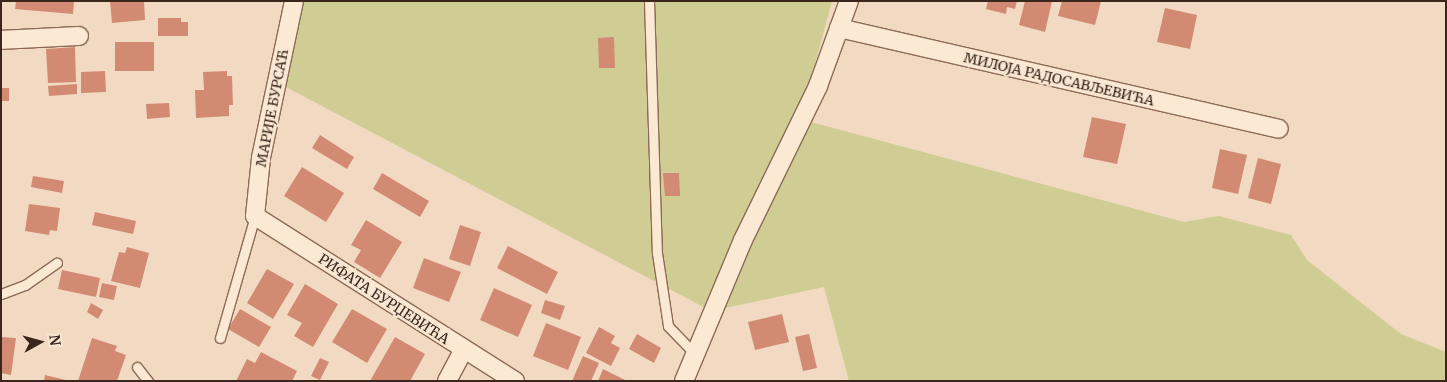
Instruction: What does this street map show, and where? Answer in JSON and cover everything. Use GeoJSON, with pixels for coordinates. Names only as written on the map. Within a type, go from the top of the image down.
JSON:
{"type":"FeatureCollection","features":[{"type":"Feature","properties":{"kind":"street","name":"МАРИЈЕ БУРСАЋ"},"geometry":{"type":"LineString","coordinates":[[254,216],[261,158],[294,1]]}},
{"type":"Feature","properties":{"kind":"street"},"geometry":{"type":"LineString","coordinates":[[684,381],[694,353],[743,240],[818,86],[849,1]]}},
{"type":"Feature","properties":{"kind":"street","name":"МИЛОЈА РАДОСАВЉЕВИЋА"},"geometry":{"type":"LineString","coordinates":[[839,28],[1280,129]]}},
{"type":"Feature","properties":{"kind":"street"},"geometry":{"type":"LineString","coordinates":[[1,40],[79,36]]}},
{"type":"Feature","properties":{"kind":"street","name":"РИФАТА БУРЏЕВИЋА"},"geometry":{"type":"LineString","coordinates":[[254,216],[463,351],[515,381]]}},
{"type":"Feature","properties":{"kind":"street"},"geometry":{"type":"LineString","coordinates":[[447,381],[463,351]]}},
{"type":"Feature","properties":{"kind":"lane"},"geometry":{"type":"LineString","coordinates":[[649,1],[657,253],[668,326],[694,353]]}},
{"type":"Feature","properties":{"kind":"lane"},"geometry":{"type":"LineString","coordinates":[[220,338],[254,216]]}},
{"type":"Feature","properties":{"kind":"lane"},"geometry":{"type":"LineString","coordinates":[[1,294],[25,285],[57,262]]}},
{"type":"Feature","properties":{"kind":"lane"},"geometry":{"type":"LineString","coordinates":[[137,367],[148,381]]}},
{"type":"Feature","properties":{"kind":"shaded area"},"geometry":{"type":"Polygon","coordinates":[[[297,1],[832,1],[800,119],[1184,222],[1219,216],[1291,235],[1307,260],[1401,334],[1446,352],[1446,381],[849,381],[824,287],[711,311],[282,85],[297,1]]]}},
{"type":"Feature","properties":{"kind":"building"},"geometry":{"type":"Polygon","coordinates":[[[16,1],[74,1],[73,14],[15,9],[16,1]]]}},
{"type":"Feature","properties":{"kind":"building"},"geometry":{"type":"Polygon","coordinates":[[[110,1],[144,1],[145,20],[112,23],[110,1]]]}},
{"type":"Feature","properties":{"kind":"building"},"geometry":{"type":"Polygon","coordinates":[[[988,1],[1017,1],[1015,9],[1007,7],[1006,14],[986,9],[988,1]]]}},
{"type":"Feature","properties":{"kind":"building"},"geometry":{"type":"Polygon","coordinates":[[[1025,1],[1052,1],[1045,32],[1019,25],[1025,1]]]}},
{"type":"Feature","properties":{"kind":"building"},"geometry":{"type":"Polygon","coordinates":[[[1062,1],[1101,1],[1095,25],[1058,16],[1062,1]]]}},
{"type":"Feature","properties":{"kind":"building"},"geometry":{"type":"Polygon","coordinates":[[[1165,8],[1197,15],[1190,49],[1157,42],[1165,8]]]}},
{"type":"Feature","properties":{"kind":"building"},"geometry":{"type":"Polygon","coordinates":[[[158,18],[181,18],[181,22],[188,22],[188,36],[158,36],[158,18]]]}},
{"type":"Feature","properties":{"kind":"building"},"geometry":{"type":"Polygon","coordinates":[[[614,37],[615,68],[599,68],[598,38],[614,37]]]}},
{"type":"Feature","properties":{"kind":"building"},"geometry":{"type":"Polygon","coordinates":[[[115,42],[154,42],[154,71],[115,71],[115,42]]]}},
{"type":"Feature","properties":{"kind":"building"},"geometry":{"type":"Polygon","coordinates":[[[75,47],[76,82],[48,83],[46,49],[75,47]]]}},
{"type":"Feature","properties":{"kind":"building"},"geometry":{"type":"Polygon","coordinates":[[[105,71],[106,92],[81,93],[81,72],[105,71]]]}},
{"type":"Feature","properties":{"kind":"building"},"geometry":{"type":"Polygon","coordinates":[[[227,71],[227,76],[232,76],[233,105],[229,105],[229,116],[196,118],[195,90],[204,90],[203,72],[227,71]]]}},
{"type":"Feature","properties":{"kind":"building"},"geometry":{"type":"Polygon","coordinates":[[[77,84],[77,94],[49,96],[48,86],[77,84]]]}},
{"type":"Feature","properties":{"kind":"building"},"geometry":{"type":"Polygon","coordinates":[[[1,88],[9,88],[9,101],[1,101],[1,88]]]}},
{"type":"Feature","properties":{"kind":"building"},"geometry":{"type":"Polygon","coordinates":[[[169,103],[170,117],[147,119],[146,104],[169,103]]]}},
{"type":"Feature","properties":{"kind":"building"},"geometry":{"type":"Polygon","coordinates":[[[1092,117],[1126,124],[1117,164],[1083,157],[1092,117]]]}},
{"type":"Feature","properties":{"kind":"building"},"geometry":{"type":"Polygon","coordinates":[[[320,135],[354,157],[347,169],[312,148],[320,135]]]}},
{"type":"Feature","properties":{"kind":"building"},"geometry":{"type":"Polygon","coordinates":[[[1220,149],[1247,155],[1238,194],[1212,188],[1220,149]]]}},
{"type":"Feature","properties":{"kind":"building"},"geometry":{"type":"Polygon","coordinates":[[[1258,158],[1281,164],[1271,204],[1248,198],[1258,158]]]}},
{"type":"Feature","properties":{"kind":"building"},"geometry":{"type":"Polygon","coordinates":[[[302,167],[344,193],[326,222],[284,196],[302,167]]]}},
{"type":"Feature","properties":{"kind":"building"},"geometry":{"type":"Polygon","coordinates":[[[382,173],[429,201],[420,217],[373,189],[382,173]]]}},
{"type":"Feature","properties":{"kind":"building"},"geometry":{"type":"Polygon","coordinates":[[[663,173],[679,173],[680,196],[665,196],[663,173]]]}},
{"type":"Feature","properties":{"kind":"building"},"geometry":{"type":"Polygon","coordinates":[[[33,176],[64,181],[62,193],[31,187],[33,176]]]}},
{"type":"Feature","properties":{"kind":"building"},"geometry":{"type":"Polygon","coordinates":[[[29,204],[60,208],[57,231],[50,230],[49,235],[25,231],[29,204]]]}},
{"type":"Feature","properties":{"kind":"building"},"geometry":{"type":"Polygon","coordinates":[[[95,212],[136,221],[133,234],[92,225],[95,212]]]}},
{"type":"Feature","properties":{"kind":"building"},"geometry":{"type":"Polygon","coordinates":[[[366,220],[402,242],[380,278],[354,262],[361,250],[351,245],[366,220]]]}},
{"type":"Feature","properties":{"kind":"building"},"geometry":{"type":"Polygon","coordinates":[[[460,225],[481,232],[470,266],[449,259],[460,225]]]}},
{"type":"Feature","properties":{"kind":"building"},"geometry":{"type":"Polygon","coordinates":[[[508,246],[558,272],[547,294],[497,268],[508,246]]]}},
{"type":"Feature","properties":{"kind":"building"},"geometry":{"type":"Polygon","coordinates":[[[127,247],[149,253],[140,288],[111,281],[119,252],[125,253],[127,247]]]}},
{"type":"Feature","properties":{"kind":"building"},"geometry":{"type":"Polygon","coordinates":[[[424,258],[461,272],[449,302],[413,288],[424,258]]]}},
{"type":"Feature","properties":{"kind":"building"},"geometry":{"type":"Polygon","coordinates":[[[267,269],[294,284],[273,319],[247,303],[267,269]]]}},
{"type":"Feature","properties":{"kind":"building"},"geometry":{"type":"Polygon","coordinates":[[[62,270],[100,278],[96,297],[58,289],[62,270]]]}},
{"type":"Feature","properties":{"kind":"building"},"geometry":{"type":"Polygon","coordinates":[[[102,283],[117,286],[114,300],[99,297],[102,283]]]}},
{"type":"Feature","properties":{"kind":"building"},"geometry":{"type":"Polygon","coordinates":[[[305,284],[338,304],[313,347],[294,336],[302,323],[287,315],[305,284]]]}},
{"type":"Feature","properties":{"kind":"building"},"geometry":{"type":"Polygon","coordinates":[[[494,288],[532,305],[518,337],[480,320],[494,288]]]}},
{"type":"Feature","properties":{"kind":"building"},"geometry":{"type":"Polygon","coordinates":[[[545,300],[565,306],[560,320],[541,313],[545,300]]]}},
{"type":"Feature","properties":{"kind":"building"},"geometry":{"type":"Polygon","coordinates":[[[91,303],[103,310],[98,319],[87,312],[91,303]]]}},
{"type":"Feature","properties":{"kind":"building"},"geometry":{"type":"Polygon","coordinates":[[[240,309],[271,327],[259,347],[228,329],[240,309]]]}},
{"type":"Feature","properties":{"kind":"building"},"geometry":{"type":"Polygon","coordinates":[[[352,309],[387,329],[367,363],[332,342],[352,309]]]}},
{"type":"Feature","properties":{"kind":"building"},"geometry":{"type":"Polygon","coordinates":[[[782,314],[789,342],[755,350],[748,322],[782,314]]]}},
{"type":"Feature","properties":{"kind":"building"},"geometry":{"type":"Polygon","coordinates":[[[546,323],[581,337],[568,370],[533,356],[546,323]]]}},
{"type":"Feature","properties":{"kind":"building"},"geometry":{"type":"Polygon","coordinates":[[[599,327],[615,336],[611,343],[620,348],[611,366],[586,353],[599,327]]]}},
{"type":"Feature","properties":{"kind":"building"},"geometry":{"type":"Polygon","coordinates":[[[637,334],[661,348],[654,363],[629,349],[637,334]]]}},
{"type":"Feature","properties":{"kind":"building"},"geometry":{"type":"Polygon","coordinates":[[[809,334],[817,368],[803,371],[795,337],[809,334]]]}},
{"type":"Feature","properties":{"kind":"building"},"geometry":{"type":"Polygon","coordinates":[[[1,337],[16,338],[11,375],[1,373],[1,337]]]}},
{"type":"Feature","properties":{"kind":"building"},"geometry":{"type":"Polygon","coordinates":[[[395,337],[425,354],[410,381],[370,381],[395,337]]]}},
{"type":"Feature","properties":{"kind":"building"},"geometry":{"type":"Polygon","coordinates":[[[92,338],[117,346],[115,351],[126,355],[117,381],[78,381],[92,338]]]}},
{"type":"Feature","properties":{"kind":"building"},"geometry":{"type":"Polygon","coordinates":[[[261,352],[297,371],[292,381],[236,381],[247,359],[255,363],[261,352]]]}},
{"type":"Feature","properties":{"kind":"building"},"geometry":{"type":"Polygon","coordinates":[[[583,356],[599,363],[591,381],[572,381],[583,356]]]}},
{"type":"Feature","properties":{"kind":"building"},"geometry":{"type":"Polygon","coordinates":[[[320,358],[329,362],[320,380],[311,376],[320,358]]]}},
{"type":"Feature","properties":{"kind":"building"},"geometry":{"type":"Polygon","coordinates":[[[603,369],[627,381],[598,381],[603,369]]]}},
{"type":"Feature","properties":{"kind":"building"},"geometry":{"type":"Polygon","coordinates":[[[45,375],[66,380],[66,381],[44,381],[45,375]]]}}]}
